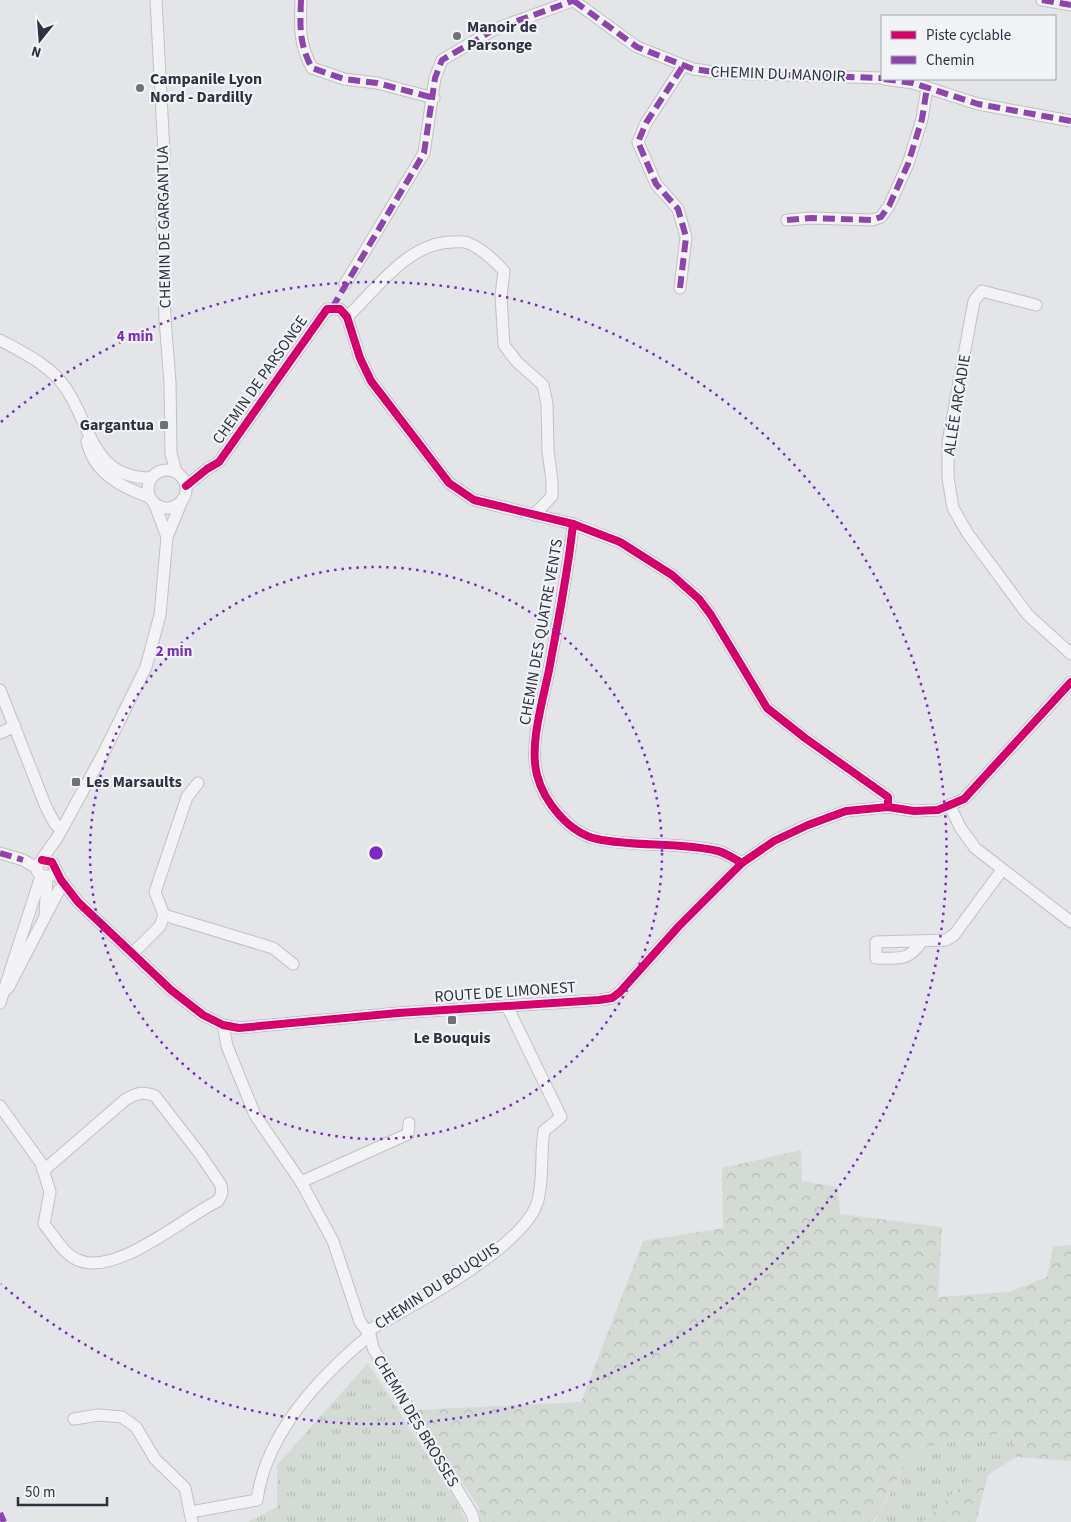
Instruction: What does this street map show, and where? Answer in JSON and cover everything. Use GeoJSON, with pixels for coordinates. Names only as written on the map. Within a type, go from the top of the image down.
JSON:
{"type":"FeatureCollection","features":[{"type":"Feature","properties":{"kind":"street","name":"CHEMIN DE GARGANTUA"},"geometry":{"type":"LineString","coordinates":[[156,0],[164,153],[162,210],[165,319],[170,382],[171,453],[178,473]]}},
{"type":"Feature","properties":{"kind":"street"},"geometry":{"type":"LineString","coordinates":[[301,0],[300,32],[303,52],[312,68],[344,79],[376,83],[434,98]]}},
{"type":"Feature","properties":{"kind":"street"},"geometry":{"type":"LineString","coordinates":[[1042,0],[1071,5]]}},
{"type":"Feature","properties":{"kind":"street"},"geometry":{"type":"LineString","coordinates":[[345,284],[424,153],[434,98],[435,78],[442,60],[495,29],[575,1]]}},
{"type":"Feature","properties":{"kind":"street","name":"CHEMIN DU MANOIR"},"geometry":{"type":"LineString","coordinates":[[575,1],[637,47],[683,66],[721,73],[881,79]]}},
{"type":"Feature","properties":{"kind":"street"},"geometry":{"type":"LineString","coordinates":[[680,288],[686,237],[678,209],[656,184],[638,142],[646,123],[683,66]]}},
{"type":"Feature","properties":{"kind":"street","name":"CHEMIN DU MANOIR"},"geometry":{"type":"LineString","coordinates":[[888,80],[928,88],[978,104],[1071,121]]}},
{"type":"Feature","properties":{"kind":"street"},"geometry":{"type":"LineString","coordinates":[[787,220],[811,218],[872,220],[881,217],[889,206],[908,164],[922,119],[928,88]]}},
{"type":"Feature","properties":{"kind":"street"},"geometry":{"type":"LineString","coordinates":[[534,515],[552,496],[548,451],[547,404],[543,385],[517,362],[504,345],[501,296],[504,272],[489,254],[467,242],[442,242],[417,253],[384,278],[347,317],[360,358],[371,381],[449,483],[474,500],[534,515],[573,524],[620,542],[686,586],[711,615],[767,708],[805,738],[888,797],[888,807]]}},
{"type":"Feature","properties":{"kind":"street","name":"ALLÉE ARCADIE"},"geometry":{"type":"LineString","coordinates":[[1036,305],[982,292],[974,301],[948,442],[948,478],[954,508],[968,534],[1028,615],[1071,654]]}},
{"type":"Feature","properties":{"kind":"street","name":"CHEMIN DE PARSONGE"},"geometry":{"type":"LineString","coordinates":[[186,486],[219,462],[327,309],[340,309],[347,317]]}},
{"type":"Feature","properties":{"kind":"street"},"geometry":{"type":"LineString","coordinates":[[0,340],[39,361],[67,389],[99,452],[110,465],[125,476],[154,475],[171,470],[178,473],[207,469]]}},
{"type":"Feature","properties":{"kind":"street"},"geometry":{"type":"LineString","coordinates":[[84,424],[88,446],[98,467],[105,474],[166,509],[181,503]]}},
{"type":"Feature","properties":{"kind":"street"},"geometry":{"type":"LineString","coordinates":[[167,537],[147,488],[154,475],[171,453]]}},
{"type":"Feature","properties":{"kind":"street"},"geometry":{"type":"LineString","coordinates":[[1,999],[59,833],[104,752],[150,656],[160,615],[167,537],[181,503],[185,498],[186,486],[178,473]]}},
{"type":"Feature","properties":{"kind":"street","name":"CHEMIN DES QUATRE VENTS"},"geometry":{"type":"LineString","coordinates":[[573,524],[559,617],[537,733],[535,761],[537,776],[556,810],[570,826],[595,839],[718,851],[742,863]]}},
{"type":"Feature","properties":{"kind":"street"},"geometry":{"type":"LineString","coordinates":[[1071,682],[973,790],[964,799],[950,806],[968,840],[1002,870],[1071,922]]}},
{"type":"Feature","properties":{"kind":"street"},"geometry":{"type":"LineString","coordinates":[[0,690],[16,726],[46,807],[59,833]]}},
{"type":"Feature","properties":{"kind":"street"},"geometry":{"type":"LineString","coordinates":[[0,734],[16,726]]}},
{"type":"Feature","properties":{"kind":"street"},"geometry":{"type":"LineString","coordinates":[[133,953],[160,926],[164,915],[155,892],[187,797],[198,783]]}},
{"type":"Feature","properties":{"kind":"street","name":"ROUTE DE LIMONEST"},"geometry":{"type":"LineString","coordinates":[[0,853],[45,869],[171,990],[203,1015],[223,1025],[239,1028],[398,1013],[612,998],[620,992],[679,926],[742,863],[774,841],[808,825],[846,811],[888,807],[914,811],[938,810],[950,806]]}},
{"type":"Feature","properties":{"kind":"street"},"geometry":{"type":"LineString","coordinates":[[45,869],[45,917]]}},
{"type":"Feature","properties":{"kind":"street","name":"ROUTE DE LIMONEST"},"geometry":{"type":"LineString","coordinates":[[45,869],[59,890],[78,902]]}},
{"type":"Feature","properties":{"kind":"street"},"geometry":{"type":"LineString","coordinates":[[922,941],[946,940],[954,935],[1002,870]]}},
{"type":"Feature","properties":{"kind":"street"},"geometry":{"type":"LineString","coordinates":[[1,999],[17,973],[59,890]]}},
{"type":"Feature","properties":{"kind":"street"},"geometry":{"type":"LineString","coordinates":[[164,915],[273,948],[293,964]]}},
{"type":"Feature","properties":{"kind":"street","name":"CHEMIN DU BOUQUIS"},"geometry":{"type":"LineString","coordinates":[[192,1517],[257,1500],[268,1456],[285,1428],[329,1374],[369,1333],[478,1264],[527,1222],[538,1201],[544,1131],[561,1117],[506,1006]]}},
{"type":"Feature","properties":{"kind":"street","name":"CHEMIN DES BROSSES"},"geometry":{"type":"LineString","coordinates":[[223,1025],[227,1046],[255,1115],[301,1182],[333,1241],[360,1322],[369,1333],[372,1348],[472,1514],[474,1522]]}},
{"type":"Feature","properties":{"kind":"street"},"geometry":{"type":"LineString","coordinates":[[0,1106],[41,1163],[43,1171],[50,1192],[44,1224],[68,1253],[84,1262],[131,1254],[218,1201],[222,1193],[221,1185],[200,1154],[155,1096],[146,1093],[138,1093],[125,1100],[43,1171]]}},
{"type":"Feature","properties":{"kind":"street"},"geometry":{"type":"LineString","coordinates":[[301,1182],[408,1134],[409,1124]]}},
{"type":"Feature","properties":{"kind":"street"},"geometry":{"type":"LineString","coordinates":[[74,1419],[98,1415],[122,1417],[136,1427],[155,1459],[185,1488],[192,1517]]}},
{"type":"Feature","properties":{"kind":"green space"},"geometry":{"type":"Polygon","coordinates":[[[801,1150],[802,1181],[838,1187],[840,1214],[942,1227],[938,1297],[1009,1292],[1047,1277],[1053,1247],[1071,1245],[1071,1461],[1016,1457],[1013,1431],[914,1449],[873,1522],[480,1522],[479,1508],[415,1410],[581,1402],[643,1241],[723,1228],[722,1168],[801,1150]]]}},
{"type":"Feature","properties":{"kind":"green space"},"geometry":{"type":"Polygon","coordinates":[[[368,1363],[457,1502],[466,1522],[248,1522],[277,1507],[277,1465],[368,1363]]]}},
{"type":"Feature","properties":{"kind":"green space"},"geometry":{"type":"Polygon","coordinates":[[[1013,1431],[1016,1457],[988,1475],[963,1484],[922,1522],[874,1522],[914,1449],[1013,1431]]]}},
{"type":"Feature","properties":{"kind":"green space"},"geometry":{"type":"Polygon","coordinates":[[[988,1475],[976,1522],[922,1522],[963,1484],[988,1475]]]}},
{"type":"Feature","properties":{"kind":"marked path"},"geometry":{"type":"LineString","coordinates":[[301,0],[301,35],[312,68],[344,79],[377,83],[434,98]]}},
{"type":"Feature","properties":{"kind":"marked path"},"geometry":{"type":"LineString","coordinates":[[332,308],[424,153],[435,78],[442,60],[495,29],[575,0]]}},
{"type":"Feature","properties":{"kind":"marked path"},"geometry":{"type":"LineString","coordinates":[[1042,0],[1071,5]]}},
{"type":"Feature","properties":{"kind":"marked path"},"geometry":{"type":"LineString","coordinates":[[574,1],[637,47],[693,69],[721,73],[881,78]]}},
{"type":"Feature","properties":{"kind":"marked path"},"geometry":{"type":"LineString","coordinates":[[680,288],[686,237],[678,209],[656,184],[638,142],[646,123],[683,66]]}},
{"type":"Feature","properties":{"kind":"marked path"},"geometry":{"type":"LineString","coordinates":[[891,80],[913,83],[978,104],[1071,121]]}},
{"type":"Feature","properties":{"kind":"marked path"},"geometry":{"type":"LineString","coordinates":[[787,220],[811,218],[872,220],[881,217],[889,206],[908,164],[922,119],[927,88]]}},
{"type":"Feature","properties":{"kind":"marked path"},"geometry":{"type":"LineString","coordinates":[[0,853],[23,860]]}},
{"type":"Feature","properties":{"kind":"marked path"},"geometry":{"type":"LineString","coordinates":[[0,1513],[4,1522]]}},
{"type":"Feature","properties":{"kind":"cycle path"},"geometry":{"type":"LineString","coordinates":[[186,486],[219,462],[327,309],[340,309],[347,317],[360,358],[371,381],[449,483],[474,500],[573,524],[620,542],[672,575],[699,599],[711,615],[767,708],[805,738],[888,797],[888,807]]}},
{"type":"Feature","properties":{"kind":"cycle path"},"geometry":{"type":"LineString","coordinates":[[573,524],[562,597],[536,737],[535,763],[540,785],[545,796],[559,815],[587,836],[626,843],[704,848],[721,852],[742,863]]}},
{"type":"Feature","properties":{"kind":"cycle path"},"geometry":{"type":"LineString","coordinates":[[42,860],[52,862],[61,880],[78,902],[171,990],[203,1015],[223,1025],[239,1028],[398,1013],[612,998],[620,992],[679,926],[742,863],[774,841],[808,825],[846,811],[888,807],[914,811],[938,810],[964,799],[1071,682]]}},
{"type":"Feature","properties":{"kind":"place","name":"Manoir de Parsonge"},"geometry":{"type":"Point","coordinates":[457,36]}},
{"type":"Feature","properties":{"kind":"place","name":"Campanile Lyon Nord - Dardilly"},"geometry":{"type":"Point","coordinates":[140,88]}},
{"type":"Feature","properties":{"kind":"place","name":"Gargantua"},"geometry":{"type":"Point","coordinates":[164,425]}},
{"type":"Feature","properties":{"kind":"place","name":"Les Marsaults"},"geometry":{"type":"Point","coordinates":[76,782]}},
{"type":"Feature","properties":{"kind":"place","name":"Le Bouquis"},"geometry":{"type":"Point","coordinates":[452,1020]}}]}
